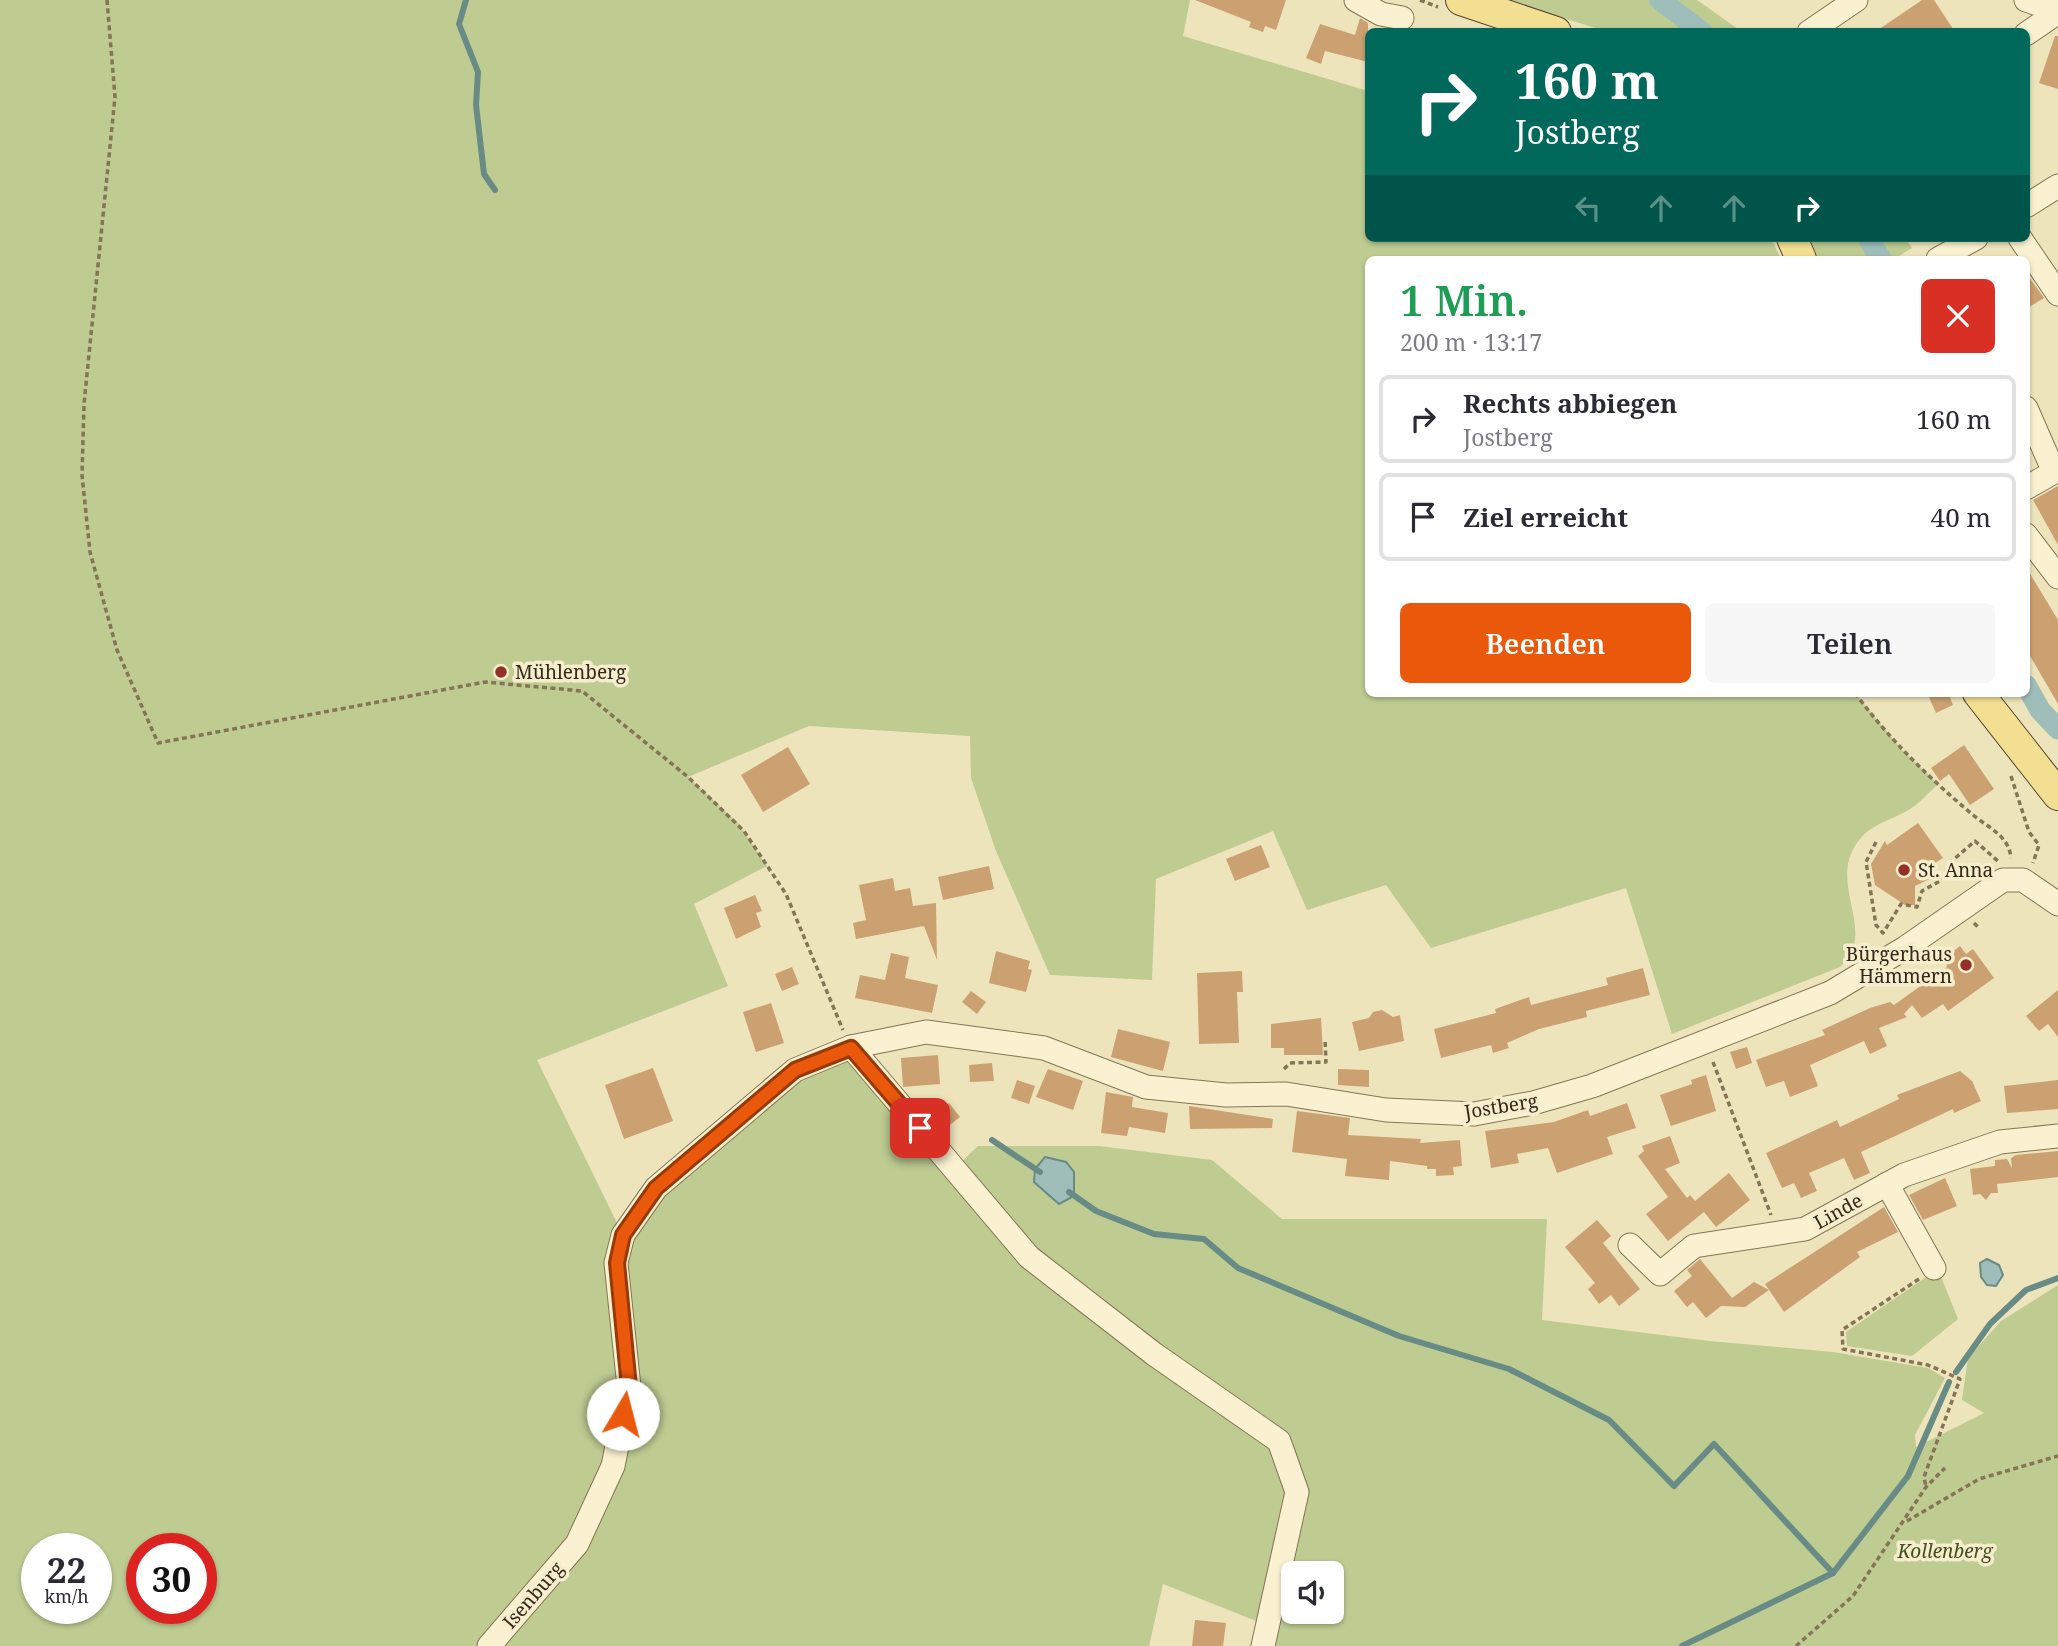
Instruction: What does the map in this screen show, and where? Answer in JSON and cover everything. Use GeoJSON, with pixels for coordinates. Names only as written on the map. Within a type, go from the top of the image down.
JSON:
{"type":"FeatureCollection","features":[{"type":"Feature","properties":{"kind":"main road"},"geometry":{"type":"LineString","coordinates":[[1461,0],[1544,28]]}},
{"type":"Feature","properties":{"kind":"main road"},"geometry":{"type":"LineString","coordinates":[[1981,697],[2058,795]]}},
{"type":"Feature","properties":{"kind":"street"},"geometry":{"type":"LineString","coordinates":[[1356,0],[1381,14],[1402,18]]}},
{"type":"Feature","properties":{"kind":"street"},"geometry":{"type":"LineString","coordinates":[[1816,28],[1856,0]]}},
{"type":"Feature","properties":{"kind":"street"},"geometry":{"type":"LineString","coordinates":[[2026,0],[2058,12]]}},
{"type":"Feature","properties":{"kind":"street"},"geometry":{"type":"LineString","coordinates":[[2030,31],[2058,12]]}},
{"type":"Feature","properties":{"kind":"street"},"geometry":{"type":"LineString","coordinates":[[2030,204],[2058,186]]}},
{"type":"Feature","properties":{"kind":"street"},"geometry":{"type":"LineString","coordinates":[[2023,242],[2058,294]]}},
{"type":"Feature","properties":{"kind":"street"},"geometry":{"type":"LineString","coordinates":[[1946,256],[1967,248]]}},
{"type":"Feature","properties":{"kind":"street"},"geometry":{"type":"LineString","coordinates":[[2030,416],[2056,471],[2030,486]]}},
{"type":"Feature","properties":{"kind":"street"},"geometry":{"type":"LineString","coordinates":[[2030,540],[2058,577]]}},
{"type":"Feature","properties":{"kind":"street","name":"Jostberg"},"geometry":{"type":"LineString","coordinates":[[577,1544],[613,1466],[629,1387],[617,1263],[623,1235],[656,1188],[795,1070],[851,1048],[926,1032],[1044,1048],[1146,1087],[1226,1096],[1286,1094],[1386,1110],[1474,1114],[1533,1103],[1592,1086],[1706,1044],[1830,993],[1905,948],[2008,879]]}},
{"type":"Feature","properties":{"kind":"street"},"geometry":{"type":"LineString","coordinates":[[2008,879],[2022,880],[2058,904]]}},
{"type":"Feature","properties":{"kind":"street"},"geometry":{"type":"LineString","coordinates":[[851,1048],[1029,1257],[1154,1354],[1279,1441],[1297,1492],[1263,1646]]}},
{"type":"Feature","properties":{"kind":"street","name":"Linde"},"geometry":{"type":"LineString","coordinates":[[1630,1245],[1660,1274],[1694,1246],[1805,1229],[1887,1184],[2000,1142],[2058,1136]]}},
{"type":"Feature","properties":{"kind":"street"},"geometry":{"type":"LineString","coordinates":[[1887,1184],[1934,1268]]}},
{"type":"Feature","properties":{"kind":"street","name":"Isenburg"},"geometry":{"type":"LineString","coordinates":[[489,1646],[577,1544]]}},
{"type":"Feature","properties":{"kind":"path"},"geometry":{"type":"LineString","coordinates":[[107,0],[115,97],[84,404],[82,475],[90,552],[117,650],[158,743],[485,682],[582,691],[688,777],[744,831],[786,894],[817,974],[851,1048]]}},
{"type":"Feature","properties":{"kind":"path"},"geometry":{"type":"LineString","coordinates":[[1858,697],[1902,750],[1975,817],[1998,833],[2010,848],[2008,879]]}},
{"type":"Feature","properties":{"kind":"path"},"geometry":{"type":"LineString","coordinates":[[2010,775],[2029,832],[2039,845],[2036,857]]}},
{"type":"Feature","properties":{"kind":"path"},"geometry":{"type":"LineString","coordinates":[[1876,842],[1866,862],[1876,925],[1883,933],[1901,904],[1917,907],[1922,891],[1940,881],[1952,861],[1975,841],[1998,861],[2008,879]]}},
{"type":"Feature","properties":{"kind":"path"},"geometry":{"type":"LineString","coordinates":[[1284,1069],[1290,1063],[1326,1062],[1325,1039]]}},
{"type":"Feature","properties":{"kind":"path"},"geometry":{"type":"LineString","coordinates":[[1706,1044],[1770,1207]]}},
{"type":"Feature","properties":{"kind":"path"},"geometry":{"type":"LineString","coordinates":[[1926,1487],[1924,1477],[1960,1379],[1928,1365],[1843,1349],[1842,1330],[1934,1268]]}},
{"type":"Feature","properties":{"kind":"path"},"geometry":{"type":"LineString","coordinates":[[1905,1522],[1979,1479],[2058,1456]]}},
{"type":"Feature","properties":{"kind":"path"},"geometry":{"type":"LineString","coordinates":[[1796,1646],[1853,1596],[1926,1487],[1945,1468]]}},
{"type":"Feature","properties":{"kind":"green space","name":"Kollenberg"},"geometry":{"type":"Polygon","coordinates":[[[0,0],[1190,0],[1183,36],[1365,90],[1365,242],[1773,242],[1780,256],[1365,256],[1365,697],[1858,697],[1902,750],[1938,784],[1914,807],[1876,826],[1856,844],[1847,868],[1855,942],[1850,955],[1840,967],[1672,1034],[1626,888],[1431,948],[1386,885],[1307,910],[1273,831],[1156,879],[1152,980],[1050,975],[996,851],[971,778],[970,736],[809,726],[688,777],[738,823],[767,866],[694,904],[728,986],[537,1060],[623,1235],[795,1070],[851,1047],[954,1169],[978,1146],[1099,1146],[1212,1160],[1282,1219],[1547,1219],[1542,1320],[1709,1341],[1833,1352],[1928,1368],[1945,1378],[1915,1435],[1916,1447],[1984,1413],[1962,1400],[1968,1358],[2001,1321],[2058,1285],[2058,1646],[1269,1646],[1281,1576],[1281,1624],[1344,1624],[1344,1561],[1284,1561],[1294,1500],[1256,1621],[1163,1584],[1149,1646],[0,1646],[0,0]]]}},
{"type":"Feature","properties":{"kind":"green space"},"geometry":{"type":"Polygon","coordinates":[[[1506,0],[1697,0],[1737,28],[1595,28],[1506,0]]]}},
{"type":"Feature","properties":{"kind":"green space"},"geometry":{"type":"Polygon","coordinates":[[[1812,242],[1908,242],[1912,248],[1899,256],[1817,256],[1812,242]]]}},
{"type":"Feature","properties":{"kind":"green space"},"geometry":{"type":"Polygon","coordinates":[[[1938,1269],[1958,1319],[1912,1356],[1847,1346],[1846,1332],[1938,1269]]]}},
{"type":"Feature","properties":{"kind":"water"},"geometry":{"type":"Polygon","coordinates":[[[1045,1157],[1066,1162],[1074,1172],[1074,1196],[1059,1204],[1034,1182],[1035,1169],[1045,1157]]]}},
{"type":"Feature","properties":{"kind":"water"},"geometry":{"type":"Polygon","coordinates":[[[1987,1259],[1999,1265],[2003,1275],[1996,1286],[1987,1285],[1981,1277],[1980,1263],[1987,1259]]]}},
{"type":"Feature","properties":{"kind":"building"},"geometry":{"type":"Polygon","coordinates":[[[1195,0],[1286,0],[1276,30],[1265,26],[1263,32],[1249,27],[1251,22],[1195,0]]]}},
{"type":"Feature","properties":{"kind":"building"},"geometry":{"type":"Polygon","coordinates":[[[1922,0],[1934,0],[1952,28],[1881,28],[1922,0]]]}},
{"type":"Feature","properties":{"kind":"building"},"geometry":{"type":"Polygon","coordinates":[[[1360,18],[1368,23],[1368,28],[1365,28],[1365,61],[1325,51],[1321,64],[1306,58],[1320,24],[1355,35],[1360,18]]]}},
{"type":"Feature","properties":{"kind":"building"},"geometry":{"type":"Polygon","coordinates":[[[2055,36],[2058,36],[2058,89],[2039,83],[2055,36]]]}},
{"type":"Feature","properties":{"kind":"building"},"geometry":{"type":"Polygon","coordinates":[[[2030,279],[2044,298],[2030,307],[2030,279]]]}},
{"type":"Feature","properties":{"kind":"building"},"geometry":{"type":"Polygon","coordinates":[[[2058,486],[2058,545],[2033,500],[2058,486]]]}},
{"type":"Feature","properties":{"kind":"building"},"geometry":{"type":"Polygon","coordinates":[[[2030,574],[2058,620],[2058,704],[2030,656],[2030,574]]]}},
{"type":"Feature","properties":{"kind":"building"},"geometry":{"type":"Polygon","coordinates":[[[1929,697],[1950,697],[1953,705],[1936,713],[1929,697]]]}},
{"type":"Feature","properties":{"kind":"building"},"geometry":{"type":"Polygon","coordinates":[[[1964,745],[1994,789],[1970,805],[1949,774],[1940,781],[1931,768],[1964,745]]]}},
{"type":"Feature","properties":{"kind":"building"},"geometry":{"type":"Polygon","coordinates":[[[788,747],[810,784],[763,812],[741,775],[788,747]]]}},
{"type":"Feature","properties":{"kind":"building","name":"St. Anna"},"geometry":{"type":"Polygon","coordinates":[[[1918,823],[1943,858],[1935,863],[1936,876],[1915,886],[1915,905],[1905,905],[1875,885],[1871,864],[1885,841],[1887,845],[1918,823]]]}},
{"type":"Feature","properties":{"kind":"building"},"geometry":{"type":"Polygon","coordinates":[[[1261,845],[1270,867],[1235,881],[1226,859],[1261,845]]]}},
{"type":"Feature","properties":{"kind":"building"},"geometry":{"type":"Polygon","coordinates":[[[989,866],[994,889],[943,900],[938,877],[989,866]]]}},
{"type":"Feature","properties":{"kind":"building"},"geometry":{"type":"Polygon","coordinates":[[[893,878],[895,891],[910,888],[913,906],[936,903],[937,960],[924,926],[856,939],[853,923],[866,920],[859,885],[893,878]]]}},
{"type":"Feature","properties":{"kind":"building"},"geometry":{"type":"Polygon","coordinates":[[[755,895],[762,911],[756,913],[761,927],[736,939],[724,908],[755,895]]]}},
{"type":"Feature","properties":{"kind":"building"},"geometry":{"type":"Polygon","coordinates":[[[1960,946],[1966,954],[1973,949],[1994,978],[1948,1011],[1943,1004],[1922,1018],[1912,1005],[1904,1014],[1907,1017],[1879,1028],[1887,1046],[1870,1054],[1864,1041],[1810,1065],[1818,1086],[1790,1097],[1784,1081],[1766,1087],[1756,1060],[1825,1035],[1822,1030],[1870,1008],[1890,1002],[1894,1005],[1947,967],[1945,958],[1960,946]]]}},
{"type":"Feature","properties":{"kind":"building"},"geometry":{"type":"Polygon","coordinates":[[[996,951],[1030,961],[1028,969],[1032,970],[1026,992],[989,983],[996,951]]]}},
{"type":"Feature","properties":{"kind":"building"},"geometry":{"type":"Polygon","coordinates":[[[891,953],[909,957],[905,978],[938,985],[932,1013],[855,998],[860,975],[885,980],[891,953]]]}},
{"type":"Feature","properties":{"kind":"building"},"geometry":{"type":"Polygon","coordinates":[[[792,967],[799,984],[782,991],[775,974],[792,967]]]}},
{"type":"Feature","properties":{"kind":"building"},"geometry":{"type":"Polygon","coordinates":[[[1643,968],[1650,995],[1586,1011],[1587,1017],[1539,1029],[1507,1043],[1509,1048],[1493,1053],[1491,1045],[1441,1058],[1434,1029],[1496,1013],[1495,1009],[1529,997],[1531,1005],[1608,985],[1606,978],[1643,968]]]}},
{"type":"Feature","properties":{"kind":"building"},"geometry":{"type":"Polygon","coordinates":[[[1242,971],[1243,992],[1237,992],[1239,1043],[1199,1044],[1197,973],[1242,971]]]}},
{"type":"Feature","properties":{"kind":"building"},"geometry":{"type":"Polygon","coordinates":[[[2058,990],[2058,1037],[2048,1024],[2039,1031],[2026,1016],[2058,990]]]}},
{"type":"Feature","properties":{"kind":"building"},"geometry":{"type":"Polygon","coordinates":[[[971,991],[986,1002],[977,1014],[962,1002],[971,991]]]}},
{"type":"Feature","properties":{"kind":"building"},"geometry":{"type":"Polygon","coordinates":[[[771,1003],[784,1043],[756,1052],[743,1012],[771,1003]]]}},
{"type":"Feature","properties":{"kind":"building"},"geometry":{"type":"Polygon","coordinates":[[[1382,1010],[1393,1017],[1400,1015],[1404,1041],[1359,1051],[1352,1022],[1369,1018],[1373,1012],[1382,1010]]]}},
{"type":"Feature","properties":{"kind":"building"},"geometry":{"type":"Polygon","coordinates":[[[1321,1018],[1323,1055],[1284,1055],[1284,1048],[1271,1048],[1271,1024],[1321,1018]]]}},
{"type":"Feature","properties":{"kind":"building"},"geometry":{"type":"Polygon","coordinates":[[[1118,1029],[1170,1042],[1163,1071],[1111,1057],[1118,1029]]]}},
{"type":"Feature","properties":{"kind":"building"},"geometry":{"type":"Polygon","coordinates":[[[1747,1047],[1752,1063],[1736,1069],[1730,1052],[1747,1047]]]}},
{"type":"Feature","properties":{"kind":"building"},"geometry":{"type":"Polygon","coordinates":[[[938,1055],[940,1084],[903,1087],[901,1058],[938,1055]]]}},
{"type":"Feature","properties":{"kind":"building"},"geometry":{"type":"Polygon","coordinates":[[[992,1063],[994,1081],[970,1082],[969,1065],[992,1063]]]}},
{"type":"Feature","properties":{"kind":"building"},"geometry":{"type":"Polygon","coordinates":[[[653,1068],[673,1121],[624,1139],[605,1085],[653,1068]]]}},
{"type":"Feature","properties":{"kind":"building"},"geometry":{"type":"Polygon","coordinates":[[[1048,1069],[1083,1081],[1073,1110],[1036,1097],[1048,1069]]]}},
{"type":"Feature","properties":{"kind":"building"},"geometry":{"type":"Polygon","coordinates":[[[1338,1069],[1369,1070],[1369,1087],[1338,1085],[1338,1069]]]}},
{"type":"Feature","properties":{"kind":"building"},"geometry":{"type":"Polygon","coordinates":[[[1960,1071],[1972,1081],[1981,1101],[1954,1113],[1953,1109],[1861,1152],[1870,1173],[1854,1180],[1844,1158],[1809,1173],[1817,1191],[1801,1198],[1794,1183],[1782,1188],[1766,1153],[1837,1120],[1840,1127],[1899,1099],[1897,1095],[1960,1071]]]}},
{"type":"Feature","properties":{"kind":"building"},"geometry":{"type":"Polygon","coordinates":[[[1706,1075],[1716,1111],[1671,1126],[1660,1095],[1692,1084],[1691,1080],[1706,1075]]]}},
{"type":"Feature","properties":{"kind":"building"},"geometry":{"type":"Polygon","coordinates":[[[1017,1080],[1035,1086],[1029,1104],[1011,1098],[1017,1080]]]}},
{"type":"Feature","properties":{"kind":"building"},"geometry":{"type":"Polygon","coordinates":[[[2058,1080],[2058,1109],[2007,1113],[2004,1086],[2058,1080]]]}},
{"type":"Feature","properties":{"kind":"building"},"geometry":{"type":"Polygon","coordinates":[[[1106,1092],[1133,1097],[1132,1107],[1168,1113],[1165,1133],[1129,1127],[1127,1136],[1101,1133],[1106,1092]]]}},
{"type":"Feature","properties":{"kind":"building"},"geometry":{"type":"Polygon","coordinates":[[[949,1103],[960,1117],[946,1128],[935,1114],[949,1103]]]}},
{"type":"Feature","properties":{"kind":"building"},"geometry":{"type":"Polygon","coordinates":[[[1627,1103],[1636,1128],[1607,1137],[1613,1154],[1557,1173],[1548,1148],[1517,1154],[1519,1163],[1491,1168],[1485,1131],[1554,1122],[1588,1110],[1590,1116],[1627,1103]]]}},
{"type":"Feature","properties":{"kind":"building"},"geometry":{"type":"Polygon","coordinates":[[[1189,1106],[1273,1119],[1272,1128],[1190,1129],[1189,1106]]]}},
{"type":"Feature","properties":{"kind":"building"},"geometry":{"type":"Polygon","coordinates":[[[1297,1111],[1350,1118],[1348,1135],[1421,1139],[1420,1143],[1460,1140],[1462,1166],[1453,1167],[1454,1175],[1436,1176],[1436,1169],[1427,1169],[1427,1166],[1390,1161],[1389,1180],[1345,1176],[1347,1159],[1292,1152],[1297,1111]]]}},
{"type":"Feature","properties":{"kind":"building"},"geometry":{"type":"Polygon","coordinates":[[[1670,1136],[1680,1163],[1665,1169],[1687,1198],[1690,1195],[1695,1201],[1729,1173],[1750,1200],[1716,1227],[1704,1212],[1668,1241],[1646,1214],[1668,1197],[1638,1156],[1644,1151],[1642,1146],[1670,1136]]]}},
{"type":"Feature","properties":{"kind":"building"},"geometry":{"type":"Polygon","coordinates":[[[2058,1151],[2058,1177],[1997,1184],[1998,1193],[1991,1193],[1986,1200],[1980,1194],[1973,1195],[1970,1169],[1995,1166],[1995,1160],[2007,1159],[2012,1168],[2011,1158],[2016,1155],[2058,1151]]]}},
{"type":"Feature","properties":{"kind":"building"},"geometry":{"type":"Polygon","coordinates":[[[1945,1178],[1957,1206],[1923,1220],[1909,1195],[1945,1178]]]}},
{"type":"Feature","properties":{"kind":"building"},"geometry":{"type":"Polygon","coordinates":[[[1884,1207],[1898,1232],[1857,1252],[1860,1257],[1784,1312],[1765,1284],[1884,1207]]]}},
{"type":"Feature","properties":{"kind":"building"},"geometry":{"type":"Polygon","coordinates":[[[1597,1220],[1611,1236],[1603,1243],[1640,1289],[1619,1306],[1611,1295],[1599,1304],[1588,1289],[1595,1283],[1565,1247],[1597,1220]]]}},
{"type":"Feature","properties":{"kind":"building"},"geometry":{"type":"Polygon","coordinates":[[[1700,1259],[1732,1298],[1754,1282],[1769,1290],[1745,1307],[1721,1306],[1706,1318],[1693,1302],[1687,1307],[1674,1291],[1692,1276],[1687,1270],[1700,1259]]]}},
{"type":"Feature","properties":{"kind":"building"},"geometry":{"type":"Polygon","coordinates":[[[1195,1620],[1226,1623],[1223,1646],[1192,1646],[1195,1620]]]}},
{"type":"Feature","properties":{"kind":"waterway"},"geometry":{"type":"LineString","coordinates":[[466,0],[459,24],[478,72],[476,105],[484,174],[495,190]]}},
{"type":"Feature","properties":{"kind":"waterway"},"geometry":{"type":"LineString","coordinates":[[1660,0],[1697,28]]}},
{"type":"Feature","properties":{"kind":"waterway"},"geometry":{"type":"LineString","coordinates":[[1870,242],[1879,256]]}},
{"type":"Feature","properties":{"kind":"waterway"},"geometry":{"type":"LineString","coordinates":[[2030,692],[2040,710],[2058,729]]}},
{"type":"Feature","properties":{"kind":"waterway"},"geometry":{"type":"LineString","coordinates":[[992,1140],[1040,1172]]}},
{"type":"Feature","properties":{"kind":"waterway"},"geometry":{"type":"LineString","coordinates":[[1069,1192],[1096,1211],[1154,1234],[1204,1239],[1238,1268],[1399,1336],[1509,1369],[1609,1420],[1674,1486],[1714,1444],[1833,1573]]}},
{"type":"Feature","properties":{"kind":"waterway"},"geometry":{"type":"LineString","coordinates":[[1956,1372],[1990,1324],[2026,1290],[2058,1278]]}},
{"type":"Feature","properties":{"kind":"waterway"},"geometry":{"type":"LineString","coordinates":[[1682,1646],[1833,1573],[1908,1476],[1949,1382]]}},
{"type":"Feature","properties":{"kind":"place","name":"Mühlenberg"},"geometry":{"type":"Point","coordinates":[501,672]}},
{"type":"Feature","properties":{"kind":"place","name":"St. Anna"},"geometry":{"type":"Point","coordinates":[1904,870]}},
{"type":"Feature","properties":{"kind":"place","name":"Bürgerhaus Hämmern"},"geometry":{"type":"Point","coordinates":[1966,965]}},
{"type":"Feature","properties":{"kind":"route"},"geometry":{"type":"LineString","coordinates":[[623,1414],[629,1387],[617,1263],[623,1235],[656,1188],[795,1070],[851,1048],[920,1128]]}}]}
